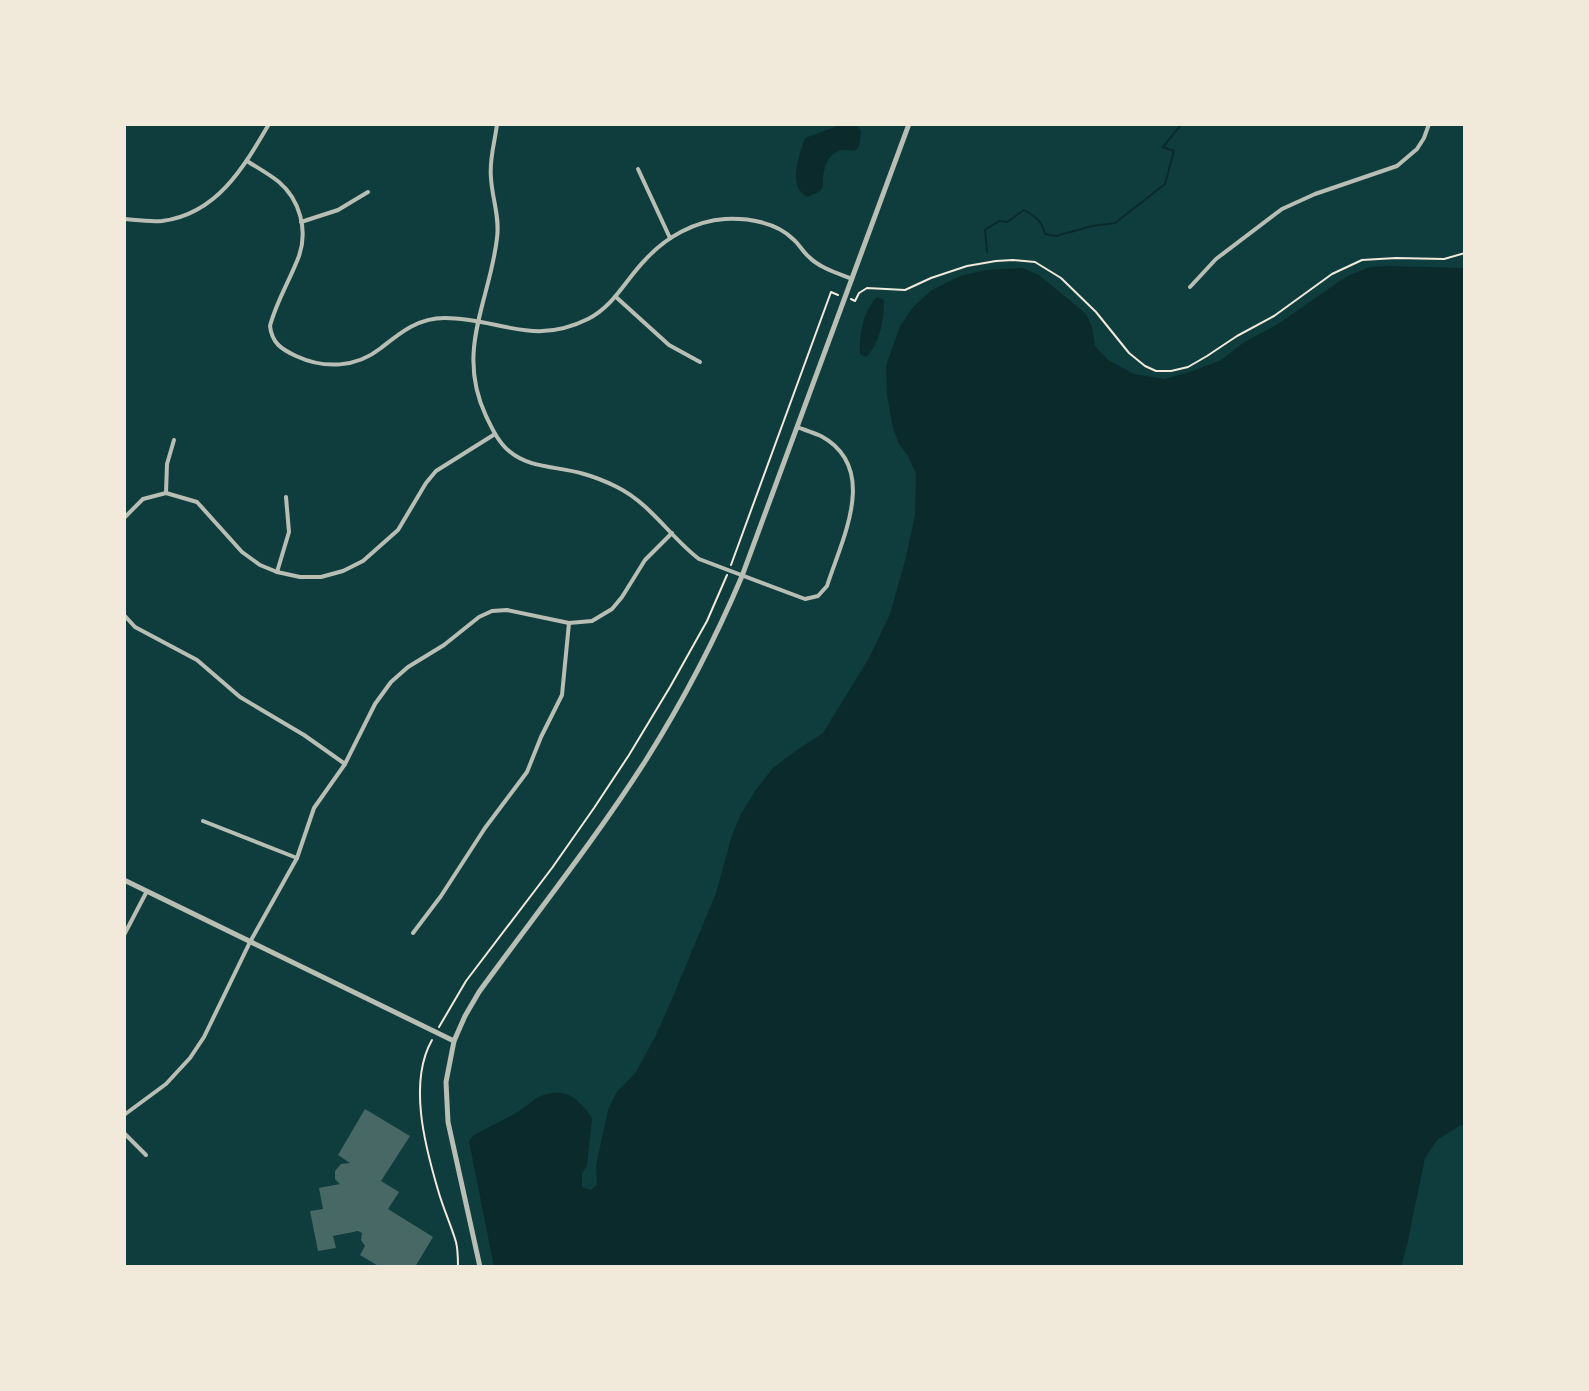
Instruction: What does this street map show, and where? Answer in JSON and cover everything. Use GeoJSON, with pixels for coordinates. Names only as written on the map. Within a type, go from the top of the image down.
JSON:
{"type":"FeatureCollection","features":[{"type":"Feature","properties":{"kind":"street"},"geometry":{"type":"LineString","coordinates":[[124,219],[158,221],[193,211],[223,191],[247,161],[269,124]]}},
{"type":"Feature","properties":{"kind":"street"},"geometry":{"type":"LineString","coordinates":[[497,124],[490,166],[497,211],[497,240],[477,322],[474,351],[476,381],[483,410],[508,451],[527,463],[583,474],[619,488],[645,506],[699,559],[805,599],[818,596],[827,586],[853,507],[853,480],[847,462],[835,447],[821,436],[797,427]]}},
{"type":"Feature","properties":{"kind":"street"},"geometry":{"type":"LineString","coordinates":[[480,1267],[448,1122],[446,1082],[454,1041],[479,992],[645,761],[715,635],[742,576],[909,124]]}},
{"type":"Feature","properties":{"kind":"street"},"geometry":{"type":"LineString","coordinates":[[1190,287],[1216,259],[1282,209],[1315,194],[1397,166],[1409,158],[1424,138],[1429,124]]}},
{"type":"Feature","properties":{"kind":"street"},"geometry":{"type":"LineString","coordinates":[[247,161],[286,189],[298,208],[303,233],[300,253],[270,326],[274,341],[286,351],[315,363],[340,365],[369,356],[415,324],[444,318],[527,332],[557,331],[589,319],[616,297],[646,258],[670,238],[707,222],[725,219],[758,221],[782,230],[809,258],[852,279]]}},
{"type":"Feature","properties":{"kind":"street"},"geometry":{"type":"LineString","coordinates":[[638,169],[670,238]]}},
{"type":"Feature","properties":{"kind":"street"},"geometry":{"type":"LineString","coordinates":[[301,222],[338,210],[368,192]]}},
{"type":"Feature","properties":{"kind":"street"},"geometry":{"type":"LineString","coordinates":[[616,297],[669,345],[700,362]]}},
{"type":"Feature","properties":{"kind":"street"},"geometry":{"type":"LineString","coordinates":[[124,518],[143,499],[166,493],[197,502],[242,552],[260,565],[300,577],[321,577],[363,561],[398,530],[436,471],[495,434]]}},
{"type":"Feature","properties":{"kind":"street"},"geometry":{"type":"LineString","coordinates":[[166,493],[167,464],[174,440]]}},
{"type":"Feature","properties":{"kind":"street"},"geometry":{"type":"LineString","coordinates":[[277,572],[289,532],[286,497]]}},
{"type":"Feature","properties":{"kind":"street"},"geometry":{"type":"LineString","coordinates":[[124,1115],[166,1084],[204,1037],[250,942],[297,858],[314,808],[345,764],[375,704],[391,682],[479,617],[492,611],[507,610],[569,623],[592,621],[612,609],[645,560],[672,533]]}},
{"type":"Feature","properties":{"kind":"street"},"geometry":{"type":"LineString","coordinates":[[124,615],[135,627],[197,660],[240,697],[345,764]]}},
{"type":"Feature","properties":{"kind":"street"},"geometry":{"type":"LineString","coordinates":[[413,933],[527,772],[562,695],[569,623]]}},
{"type":"Feature","properties":{"kind":"street"},"geometry":{"type":"LineString","coordinates":[[203,821],[297,858]]}},
{"type":"Feature","properties":{"kind":"street"},"geometry":{"type":"LineString","coordinates":[[124,880],[454,1041]]}},
{"type":"Feature","properties":{"kind":"street"},"geometry":{"type":"LineString","coordinates":[[124,935],[147,891]]}},
{"type":"Feature","properties":{"kind":"street"},"geometry":{"type":"LineString","coordinates":[[124,1133],[146,1155]]}},
{"type":"Feature","properties":{"kind":"path"},"geometry":{"type":"LineString","coordinates":[[458,1267],[457,1245],[438,1192],[423,1132],[419,1092],[427,1048],[466,981],[603,795],[707,621],[831,292],[855,301],[859,293],[867,288],[905,290],[967,266],[1013,260],[1035,262],[1061,278],[1096,312],[1129,353],[1145,366],[1156,371],[1171,371],[1188,367],[1207,356],[1274,316],[1332,274],[1362,260],[1444,259],[1465,253]]}},
{"type":"Feature","properties":{"kind":"water"},"geometry":{"type":"Polygon","coordinates":[[[843,124],[856,124],[861,131],[859,146],[856,150],[843,150],[833,155],[824,170],[823,187],[807,197],[797,186],[796,178],[805,138],[843,124]]]}},
{"type":"Feature","properties":{"kind":"water"},"geometry":{"type":"Polygon","coordinates":[[[1370,267],[1465,268],[1465,1125],[1437,1140],[1425,1158],[1401,1267],[494,1267],[469,1141],[474,1135],[539,1097],[556,1093],[570,1096],[592,1118],[582,1187],[591,1190],[597,1185],[596,1166],[608,1110],[616,1093],[636,1072],[655,1037],[716,893],[741,814],[773,768],[823,733],[869,658],[890,614],[915,515],[916,474],[893,428],[886,366],[900,326],[914,306],[932,290],[960,276],[985,270],[1022,268],[1039,275],[1086,314],[1095,346],[1108,360],[1134,374],[1164,379],[1221,360],[1347,276],[1370,267]]]}},
{"type":"Feature","properties":{"kind":"water"},"geometry":{"type":"Polygon","coordinates":[[[877,297],[884,300],[882,323],[875,345],[866,357],[860,354],[861,331],[868,309],[877,297]]]}},
{"type":"Feature","properties":{"kind":"building"},"geometry":{"type":"Polygon","coordinates":[[[365,1109],[410,1136],[381,1181],[399,1192],[388,1209],[433,1237],[415,1267],[380,1267],[360,1255],[365,1246],[361,1240],[362,1233],[358,1231],[333,1236],[336,1248],[318,1251],[310,1211],[323,1209],[319,1188],[340,1184],[335,1179],[335,1171],[341,1164],[350,1163],[338,1155],[365,1109]]]}},
{"type":"Feature","properties":{"kind":"waterway"},"geometry":{"type":"LineString","coordinates":[[987,252],[985,230],[999,221],[1007,222],[1024,210],[1038,220],[1045,234],[1056,236],[1115,223],[1165,184],[1174,151],[1163,147],[1184,124]]}}]}
